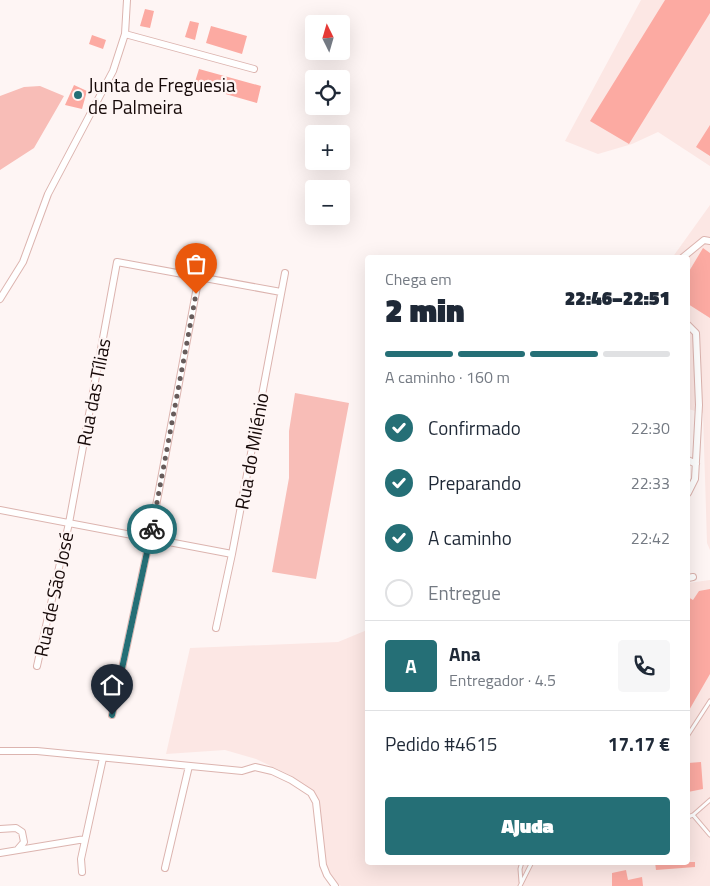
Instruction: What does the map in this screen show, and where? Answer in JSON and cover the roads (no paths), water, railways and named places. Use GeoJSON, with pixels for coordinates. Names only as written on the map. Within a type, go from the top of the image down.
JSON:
{"type":"FeatureCollection","features":[{"type":"Feature","properties":{"kind":"street"},"geometry":{"type":"LineString","coordinates":[[0,298],[23,262],[48,194],[113,71],[125,34],[127,0]]}},
{"type":"Feature","properties":{"kind":"street"},"geometry":{"type":"LineString","coordinates":[[125,34],[254,69]]}},
{"type":"Feature","properties":{"kind":"street"},"geometry":{"type":"LineString","coordinates":[[686,255],[704,240],[710,241]]}},
{"type":"Feature","properties":{"kind":"street","name":"Rua das Tílias"},"geometry":{"type":"LineString","coordinates":[[68,523],[117,262],[199,276]]}},
{"type":"Feature","properties":{"kind":"street","name":"Rua do Milénio"},"geometry":{"type":"LineString","coordinates":[[216,628],[232,554],[285,273]]}},
{"type":"Feature","properties":{"kind":"street"},"geometry":{"type":"LineString","coordinates":[[112,715],[150,538],[199,276],[281,292]]}},
{"type":"Feature","properties":{"kind":"street"},"geometry":{"type":"LineString","coordinates":[[690,327],[696,333],[698,344],[699,405],[695,479],[690,489]]}},
{"type":"Feature","properties":{"kind":"street"},"geometry":{"type":"LineString","coordinates":[[690,461],[696,464]]}},
{"type":"Feature","properties":{"kind":"street"},"geometry":{"type":"LineString","coordinates":[[0,510],[232,554]]}},
{"type":"Feature","properties":{"kind":"street","name":"Rua de São José"},"geometry":{"type":"LineString","coordinates":[[37,666],[68,523]]}},
{"type":"Feature","properties":{"kind":"street"},"geometry":{"type":"LineString","coordinates":[[0,751],[37,751],[242,771],[256,767],[272,771],[311,793],[316,802],[323,865],[335,886]]}},
{"type":"Feature","properties":{"kind":"street"},"geometry":{"type":"LineString","coordinates":[[82,872],[81,859],[103,758]]}},
{"type":"Feature","properties":{"kind":"street"},"geometry":{"type":"LineString","coordinates":[[165,868],[189,766]]}},
{"type":"Feature","properties":{"kind":"street"},"geometry":{"type":"LineString","coordinates":[[0,829],[16,828],[22,832],[25,838],[37,846]]}},
{"type":"Feature","properties":{"kind":"street"},"geometry":{"type":"LineString","coordinates":[[17,850],[23,844],[25,838]]}},
{"type":"Feature","properties":{"kind":"street"},"geometry":{"type":"LineString","coordinates":[[0,853],[86,840]]}},
{"type":"Feature","properties":{"kind":"lane"},"geometry":{"type":"LineString","coordinates":[[690,732],[710,700]]}},
{"type":"Feature","properties":{"kind":"lane"},"geometry":{"type":"LineString","coordinates":[[690,816],[710,800]]}},
{"type":"Feature","properties":{"kind":"lane"},"geometry":{"type":"LineString","coordinates":[[693,815],[710,835]]}},
{"type":"Feature","properties":{"kind":"lane"},"geometry":{"type":"LineString","coordinates":[[520,885],[521,865]]}},
{"type":"Feature","properties":{"kind":"lane"},"geometry":{"type":"LineString","coordinates":[[520,885],[530,865]]}},
{"type":"Feature","properties":{"kind":"place","name":"Junta de Freguesia de Palmeira"},"geometry":{"type":"Point","coordinates":[78,95]}}]}
